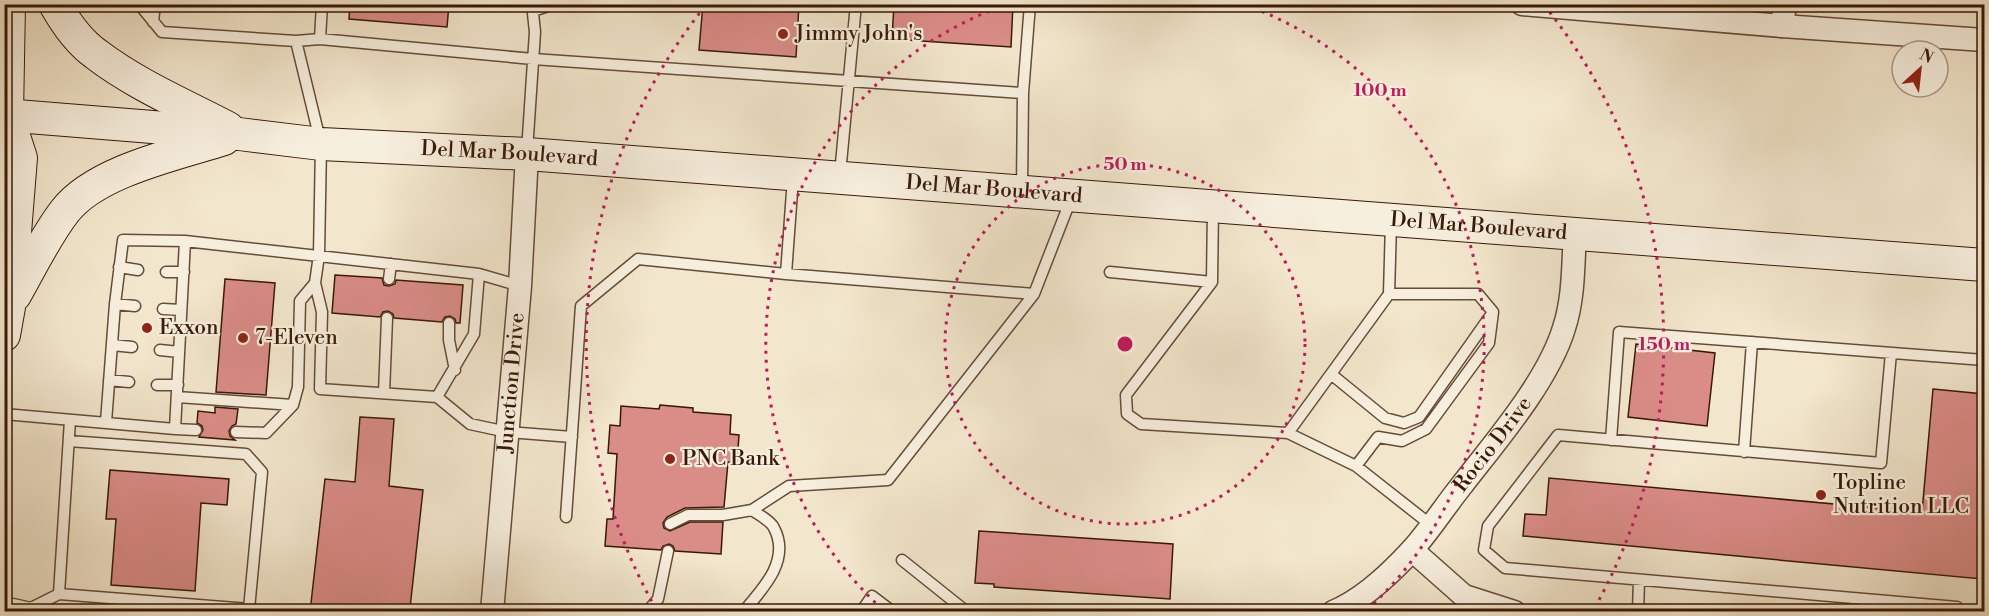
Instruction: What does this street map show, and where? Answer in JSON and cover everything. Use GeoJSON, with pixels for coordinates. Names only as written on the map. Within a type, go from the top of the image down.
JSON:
{"type":"FeatureCollection","features":[{"type":"Feature","properties":{"kind":"main road"},"geometry":{"type":"LineString","coordinates":[[7,321],[21,158],[5,116],[9,4]]}},
{"type":"Feature","properties":{"kind":"main road"},"geometry":{"type":"LineString","coordinates":[[55,4],[64,20],[94,53],[135,79],[239,134]]}},
{"type":"Feature","properties":{"kind":"main road","name":"Del Mar Boulevard"},"geometry":{"type":"LineString","coordinates":[[5,116],[239,134],[321,144],[527,154],[1575,232],[1984,265]]}},
{"type":"Feature","properties":{"kind":"main road"},"geometry":{"type":"LineString","coordinates":[[7,321],[46,238],[66,209],[92,188],[131,168],[239,134]]}},
{"type":"Feature","properties":{"kind":"street"},"geometry":{"type":"LineString","coordinates":[[1522,4],[1784,15],[1984,40]]}},
{"type":"Feature","properties":{"kind":"street","name":"Junction Drive"},"geometry":{"type":"LineString","coordinates":[[492,612],[520,286],[527,154]]}},
{"type":"Feature","properties":{"kind":"street","name":"Rocio Drive"},"geometry":{"type":"LineString","coordinates":[[1332,612],[1368,592],[1412,550],[1507,427],[1540,379],[1564,328],[1569,307],[1575,232]]}},
{"type":"Feature","properties":{"kind":"street"},"geometry":{"type":"LineString","coordinates":[[1412,550],[1464,596],[1514,612]]}},
{"type":"Feature","properties":{"kind":"lane"},"geometry":{"type":"LineString","coordinates":[[139,4],[162,32],[296,41],[320,39],[533,59],[1023,93]]}},
{"type":"Feature","properties":{"kind":"lane"},"geometry":{"type":"LineString","coordinates":[[153,22],[155,4]]}},
{"type":"Feature","properties":{"kind":"lane"},"geometry":{"type":"LineString","coordinates":[[320,39],[322,4]]}},
{"type":"Feature","properties":{"kind":"lane"},"geometry":{"type":"LineString","coordinates":[[527,154],[535,32],[533,8],[554,4]]}},
{"type":"Feature","properties":{"kind":"lane"},"geometry":{"type":"LineString","coordinates":[[840,179],[856,4]]}},
{"type":"Feature","properties":{"kind":"lane"},"geometry":{"type":"LineString","coordinates":[[1022,192],[1023,93],[1030,4]]}},
{"type":"Feature","properties":{"kind":"lane"},"geometry":{"type":"LineString","coordinates":[[296,41],[321,144],[319,255],[315,283],[322,312],[320,389],[437,397],[470,424],[507,432],[572,437]]}},
{"type":"Feature","properties":{"kind":"lane"},"geometry":{"type":"LineString","coordinates":[[786,274],[793,175]]}},
{"type":"Feature","properties":{"kind":"lane"},"geometry":{"type":"LineString","coordinates":[[670,524],[688,515],[723,515],[753,510],[789,486],[888,480],[1034,294],[1072,196]]}},
{"type":"Feature","properties":{"kind":"lane"},"geometry":{"type":"LineString","coordinates":[[1213,206],[1212,282],[1126,395],[1127,414],[1141,424],[1288,433],[1356,466],[1431,525]]}},
{"type":"Feature","properties":{"kind":"lane"},"geometry":{"type":"LineString","coordinates":[[1288,433],[1389,294],[1391,219]]}},
{"type":"Feature","properties":{"kind":"lane"},"geometry":{"type":"LineString","coordinates":[[106,422],[115,304],[123,240],[185,241],[319,255],[479,274],[520,286]]}},
{"type":"Feature","properties":{"kind":"lane"},"geometry":{"type":"LineString","coordinates":[[175,429],[185,241]]}},
{"type":"Feature","properties":{"kind":"lane"},"geometry":{"type":"LineString","coordinates":[[566,517],[581,306],[638,259],[786,274],[1034,294]]}},
{"type":"Feature","properties":{"kind":"lane"},"geometry":{"type":"LineString","coordinates":[[389,279],[391,264]]}},
{"type":"Feature","properties":{"kind":"lane"},"geometry":{"type":"LineString","coordinates":[[119,267],[138,270]]}},
{"type":"Feature","properties":{"kind":"lane"},"geometry":{"type":"LineString","coordinates":[[452,284],[453,271]]}},
{"type":"Feature","properties":{"kind":"lane"},"geometry":{"type":"LineString","coordinates":[[166,272],[184,272]]}},
{"type":"Feature","properties":{"kind":"lane"},"geometry":{"type":"LineString","coordinates":[[1110,272],[1212,282]]}},
{"type":"Feature","properties":{"kind":"lane"},"geometry":{"type":"LineString","coordinates":[[437,397],[474,334],[479,274]]}},
{"type":"Feature","properties":{"kind":"lane"},"geometry":{"type":"LineString","coordinates":[[236,432],[266,433],[293,405],[298,387],[300,302],[315,283]]}},
{"type":"Feature","properties":{"kind":"lane"},"geometry":{"type":"LineString","coordinates":[[1356,466],[1378,437],[1402,441],[1426,429],[1489,342],[1492,312],[1478,294],[1389,294]]}},
{"type":"Feature","properties":{"kind":"lane"},"geometry":{"type":"LineString","coordinates":[[115,304],[135,306]]}},
{"type":"Feature","properties":{"kind":"lane"},"geometry":{"type":"LineString","coordinates":[[163,309],[182,310]]}},
{"type":"Feature","properties":{"kind":"lane"},"geometry":{"type":"LineString","coordinates":[[1330,374],[1385,418],[1404,423],[1419,417],[1492,312]]}},
{"type":"Feature","properties":{"kind":"lane"},"geometry":{"type":"LineString","coordinates":[[384,393],[387,318]]}},
{"type":"Feature","properties":{"kind":"lane"},"geometry":{"type":"LineString","coordinates":[[449,323],[454,370]]}},
{"type":"Feature","properties":{"kind":"lane"},"geometry":{"type":"LineString","coordinates":[[1611,440],[1619,332],[1984,360]]}},
{"type":"Feature","properties":{"kind":"lane"},"geometry":{"type":"LineString","coordinates":[[1744,452],[1752,342]]}},
{"type":"Feature","properties":{"kind":"lane"},"geometry":{"type":"LineString","coordinates":[[112,345],[132,347]]}},
{"type":"Feature","properties":{"kind":"lane"},"geometry":{"type":"LineString","coordinates":[[160,350],[179,352]]}},
{"type":"Feature","properties":{"kind":"lane"},"geometry":{"type":"LineString","coordinates":[[1891,353],[1881,463],[1558,435],[1488,526],[1484,550],[1505,568],[1957,607],[1957,612]]}},
{"type":"Feature","properties":{"kind":"lane"},"geometry":{"type":"LineString","coordinates":[[109,380],[129,382]]}},
{"type":"Feature","properties":{"kind":"lane"},"geometry":{"type":"LineString","coordinates":[[157,385],[178,385]]}},
{"type":"Feature","properties":{"kind":"lane"},"geometry":{"type":"LineString","coordinates":[[177,397],[293,405]]}},
{"type":"Feature","properties":{"kind":"lane"},"geometry":{"type":"LineString","coordinates":[[4,414],[196,430]]}},
{"type":"Feature","properties":{"kind":"lane"},"geometry":{"type":"LineString","coordinates":[[59,594],[70,420]]}},
{"type":"Feature","properties":{"kind":"lane"},"geometry":{"type":"LineString","coordinates":[[4,602],[31,610],[59,594],[249,609],[262,471],[246,454],[69,441]]}},
{"type":"Feature","properties":{"kind":"lane"},"geometry":{"type":"LineString","coordinates":[[743,612],[775,571],[780,547],[774,526],[753,510]]}},
{"type":"Feature","properties":{"kind":"lane"},"geometry":{"type":"LineString","coordinates":[[647,612],[658,599],[668,551]]}},
{"type":"Feature","properties":{"kind":"lane"},"geometry":{"type":"LineString","coordinates":[[902,560],[968,612]]}},
{"type":"Feature","properties":{"kind":"lane"},"geometry":{"type":"LineString","coordinates":[[1638,612],[1639,580]]}},
{"type":"Feature","properties":{"kind":"lane"},"geometry":{"type":"LineString","coordinates":[[861,612],[872,596],[893,612]]}},
{"type":"Feature","properties":{"kind":"building"},"geometry":{"type":"Polygon","coordinates":[[[350,4],[449,4],[447,27],[349,19],[350,4]]]}},
{"type":"Feature","properties":{"kind":"building"},"geometry":{"type":"Polygon","coordinates":[[[703,4],[799,4],[796,57],[699,50],[703,4]]]}},
{"type":"Feature","properties":{"kind":"building"},"geometry":{"type":"Polygon","coordinates":[[[894,4],[1013,4],[1011,47],[892,39],[894,4]]]}},
{"type":"Feature","properties":{"kind":"building"},"geometry":{"type":"Polygon","coordinates":[[[335,275],[382,278],[384,285],[389,286],[395,284],[396,280],[463,285],[460,323],[456,323],[455,319],[450,316],[445,317],[442,322],[394,318],[393,314],[388,311],[383,312],[380,317],[332,313],[335,275]]]}},
{"type":"Feature","properties":{"kind":"building"},"geometry":{"type":"Polygon","coordinates":[[[225,279],[275,283],[266,395],[216,392],[225,279]]]}},
{"type":"Feature","properties":{"kind":"building"},"geometry":{"type":"Polygon","coordinates":[[[1636,344],[1715,353],[1707,426],[1628,417],[1636,344]]]}},
{"type":"Feature","properties":{"kind":"building"},"geometry":{"type":"Polygon","coordinates":[[[1933,389],[1984,394],[1982,579],[1523,536],[1525,514],[1546,515],[1549,478],[1922,512],[1933,389]]]}},
{"type":"Feature","properties":{"kind":"building"},"geometry":{"type":"Polygon","coordinates":[[[660,405],[693,408],[693,412],[731,415],[730,434],[739,435],[737,463],[728,462],[724,507],[685,508],[667,517],[663,523],[664,528],[670,531],[690,522],[723,522],[721,554],[675,551],[669,544],[663,546],[661,550],[605,546],[607,519],[613,519],[617,454],[608,453],[610,425],[620,426],[621,406],[659,409],[660,405]]]}},
{"type":"Feature","properties":{"kind":"building"},"geometry":{"type":"Polygon","coordinates":[[[215,407],[238,409],[236,424],[229,431],[230,436],[235,440],[199,437],[203,430],[202,426],[197,423],[198,411],[215,413],[215,407]]]}},
{"type":"Feature","properties":{"kind":"building"},"geometry":{"type":"Polygon","coordinates":[[[360,417],[394,419],[389,486],[423,490],[410,608],[400,606],[400,612],[310,612],[325,479],[355,482],[360,417]]]}},
{"type":"Feature","properties":{"kind":"building"},"geometry":{"type":"Polygon","coordinates":[[[110,470],[229,479],[227,505],[201,503],[195,591],[111,585],[116,519],[106,519],[110,470]]]}},
{"type":"Feature","properties":{"kind":"building"},"geometry":{"type":"Polygon","coordinates":[[[979,531],[1173,544],[1170,599],[994,587],[994,584],[975,583],[979,531]]]}},
{"type":"Feature","properties":{"kind":"place","name":"Jimmy John's"},"geometry":{"type":"Point","coordinates":[783,34]}},
{"type":"Feature","properties":{"kind":"place","name":"Exxon"},"geometry":{"type":"Point","coordinates":[147,328]}},
{"type":"Feature","properties":{"kind":"place","name":"7-Eleven"},"geometry":{"type":"Point","coordinates":[243,338]}},
{"type":"Feature","properties":{"kind":"place","name":"PNC Bank"},"geometry":{"type":"Point","coordinates":[670,459]}},
{"type":"Feature","properties":{"kind":"place","name":"Topline Nutrition LLC"},"geometry":{"type":"Point","coordinates":[1821,495]}}]}
